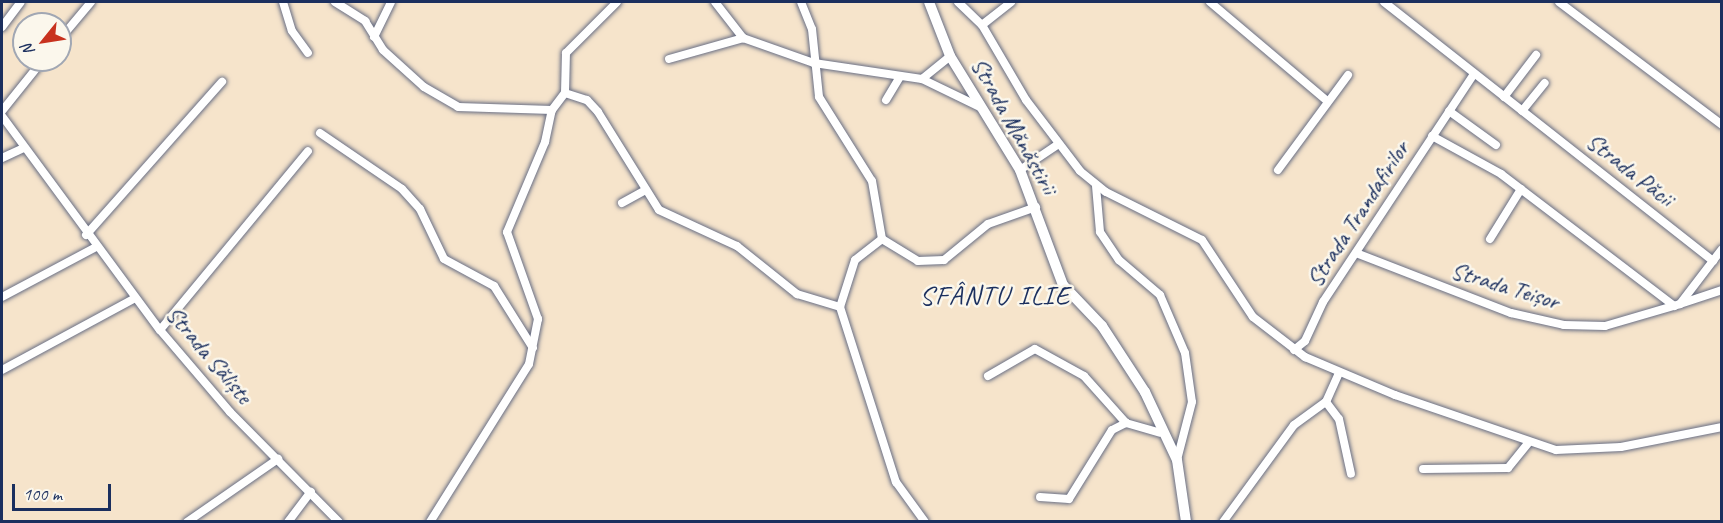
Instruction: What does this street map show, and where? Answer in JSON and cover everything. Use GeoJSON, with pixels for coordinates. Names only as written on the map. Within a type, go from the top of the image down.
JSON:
{"type":"FeatureCollection","features":[{"type":"Feature","properties":{"kind":"street"},"geometry":{"type":"LineString","coordinates":[[2,27],[21,2]]}},
{"type":"Feature","properties":{"kind":"street"},"geometry":{"type":"LineString","coordinates":[[72,25],[91,2]]}},
{"type":"Feature","properties":{"kind":"street"},"geometry":{"type":"LineString","coordinates":[[283,2],[292,31],[308,52]]}},
{"type":"Feature","properties":{"kind":"street"},"geometry":{"type":"LineString","coordinates":[[335,2],[365,21],[374,37],[447,103],[470,111],[552,110]]}},
{"type":"Feature","properties":{"kind":"street"},"geometry":{"type":"LineString","coordinates":[[374,37],[391,2]]}},
{"type":"Feature","properties":{"kind":"street"},"geometry":{"type":"LineString","coordinates":[[430,522],[514,394],[533,348],[538,318],[507,232],[545,142],[552,110],[565,93],[566,53],[617,2]]}},
{"type":"Feature","properties":{"kind":"street"},"geometry":{"type":"LineString","coordinates":[[715,2],[743,38],[814,63],[922,79],[981,107]]}},
{"type":"Feature","properties":{"kind":"street"},"geometry":{"type":"LineString","coordinates":[[801,2],[812,28],[814,63],[825,112],[872,181],[882,239],[918,261],[944,260],[988,224],[1036,207]]}},
{"type":"Feature","properties":{"kind":"street","name":"Strada Mănăstirii"},"geometry":{"type":"LineString","coordinates":[[929,2],[950,56],[1020,170],[1036,207],[1063,285],[1119,349],[1160,433],[1177,460],[1186,522]]}},
{"type":"Feature","properties":{"kind":"street"},"geometry":{"type":"LineString","coordinates":[[958,2],[982,25],[1057,145],[1096,186],[1202,240],[1253,317],[1305,357],[1339,373],[1528,443],[1556,450],[1621,447],[1722,428]]}},
{"type":"Feature","properties":{"kind":"street"},"geometry":{"type":"LineString","coordinates":[[982,25],[1011,2]]}},
{"type":"Feature","properties":{"kind":"street"},"geometry":{"type":"LineString","coordinates":[[1210,2],[1221,5],[1327,101]]}},
{"type":"Feature","properties":{"kind":"street","name":"Strada Păcii"},"geometry":{"type":"LineString","coordinates":[[1384,2],[1713,261]]}},
{"type":"Feature","properties":{"kind":"street"},"geometry":{"type":"LineString","coordinates":[[1559,2],[1569,5],[1722,125]]}},
{"type":"Feature","properties":{"kind":"street"},"geometry":{"type":"LineString","coordinates":[[669,59],[743,38]]}},
{"type":"Feature","properties":{"kind":"street"},"geometry":{"type":"LineString","coordinates":[[1504,97],[1536,55]]}},
{"type":"Feature","properties":{"kind":"street"},"geometry":{"type":"LineString","coordinates":[[922,79],[950,56]]}},
{"type":"Feature","properties":{"kind":"street"},"geometry":{"type":"LineString","coordinates":[[2,111],[33,72]]}},
{"type":"Feature","properties":{"kind":"street","name":"Strada Trandafirilor"},"geometry":{"type":"LineString","coordinates":[[1294,350],[1305,341],[1356,253],[1474,74]]}},
{"type":"Feature","properties":{"kind":"street"},"geometry":{"type":"LineString","coordinates":[[1278,170],[1348,75]]}},
{"type":"Feature","properties":{"kind":"street"},"geometry":{"type":"LineString","coordinates":[[886,100],[900,77]]}},
{"type":"Feature","properties":{"kind":"street"},"geometry":{"type":"LineString","coordinates":[[86,235],[222,82]]}},
{"type":"Feature","properties":{"kind":"street"},"geometry":{"type":"LineString","coordinates":[[1522,111],[1545,83]]}},
{"type":"Feature","properties":{"kind":"street"},"geometry":{"type":"LineString","coordinates":[[565,93],[588,100],[645,190],[670,218],[737,246],[797,294],[840,307]]}},
{"type":"Feature","properties":{"kind":"street"},"geometry":{"type":"LineString","coordinates":[[1449,111],[1496,145]]}},
{"type":"Feature","properties":{"kind":"street","name":"Strada Săliște"},"geometry":{"type":"LineString","coordinates":[[2,116],[86,235],[160,330],[339,522]]}},
{"type":"Feature","properties":{"kind":"street"},"geometry":{"type":"LineString","coordinates":[[320,133],[402,189],[420,209],[444,259],[494,286],[533,348]]}},
{"type":"Feature","properties":{"kind":"street"},"geometry":{"type":"LineString","coordinates":[[1432,136],[1521,189],[1677,305],[1722,249]]}},
{"type":"Feature","properties":{"kind":"street"},"geometry":{"type":"LineString","coordinates":[[1020,170],[1057,145]]}},
{"type":"Feature","properties":{"kind":"street"},"geometry":{"type":"LineString","coordinates":[[2,158],[23,148]]}},
{"type":"Feature","properties":{"kind":"street"},"geometry":{"type":"LineString","coordinates":[[160,330],[308,151]]}},
{"type":"Feature","properties":{"kind":"street"},"geometry":{"type":"LineString","coordinates":[[1096,186],[1096,218],[1107,244],[1160,295],[1183,346],[1192,402],[1177,460]]}},
{"type":"Feature","properties":{"kind":"street"},"geometry":{"type":"LineString","coordinates":[[1490,239],[1521,189]]}},
{"type":"Feature","properties":{"kind":"street"},"geometry":{"type":"LineString","coordinates":[[622,203],[645,190]]}},
{"type":"Feature","properties":{"kind":"street"},"geometry":{"type":"LineString","coordinates":[[882,239],[855,260],[840,307],[896,482],[925,522]]}},
{"type":"Feature","properties":{"kind":"street"},"geometry":{"type":"LineString","coordinates":[[2,297],[96,247]]}},
{"type":"Feature","properties":{"kind":"street","name":"Strada Teișor"},"geometry":{"type":"LineString","coordinates":[[1356,253],[1540,321],[1605,326],[1722,290]]}},
{"type":"Feature","properties":{"kind":"street"},"geometry":{"type":"LineString","coordinates":[[2,369],[135,298]]}},
{"type":"Feature","properties":{"kind":"street"},"geometry":{"type":"LineString","coordinates":[[1305,341],[1305,357]]}},
{"type":"Feature","properties":{"kind":"street"},"geometry":{"type":"LineString","coordinates":[[988,376],[1035,349],[1084,376],[1126,423],[1160,433]]}},
{"type":"Feature","properties":{"kind":"street"},"geometry":{"type":"LineString","coordinates":[[1222,522],[1294,425],[1326,402],[1339,373]]}},
{"type":"Feature","properties":{"kind":"street"},"geometry":{"type":"LineString","coordinates":[[1326,402],[1339,419],[1351,474]]}},
{"type":"Feature","properties":{"kind":"street"},"geometry":{"type":"LineString","coordinates":[[1040,497],[1069,499],[1097,448],[1126,423]]}},
{"type":"Feature","properties":{"kind":"street"},"geometry":{"type":"LineString","coordinates":[[1423,469],[1508,468],[1528,443]]}},
{"type":"Feature","properties":{"kind":"street"},"geometry":{"type":"LineString","coordinates":[[187,522],[278,459]]}},
{"type":"Feature","properties":{"kind":"street"},"geometry":{"type":"LineString","coordinates":[[288,522],[311,492]]}},
{"type":"Feature","properties":{"kind":"district","name":"SFÂNTU ILIE"},"geometry":{"type":"Point","coordinates":[995,296]}}]}
